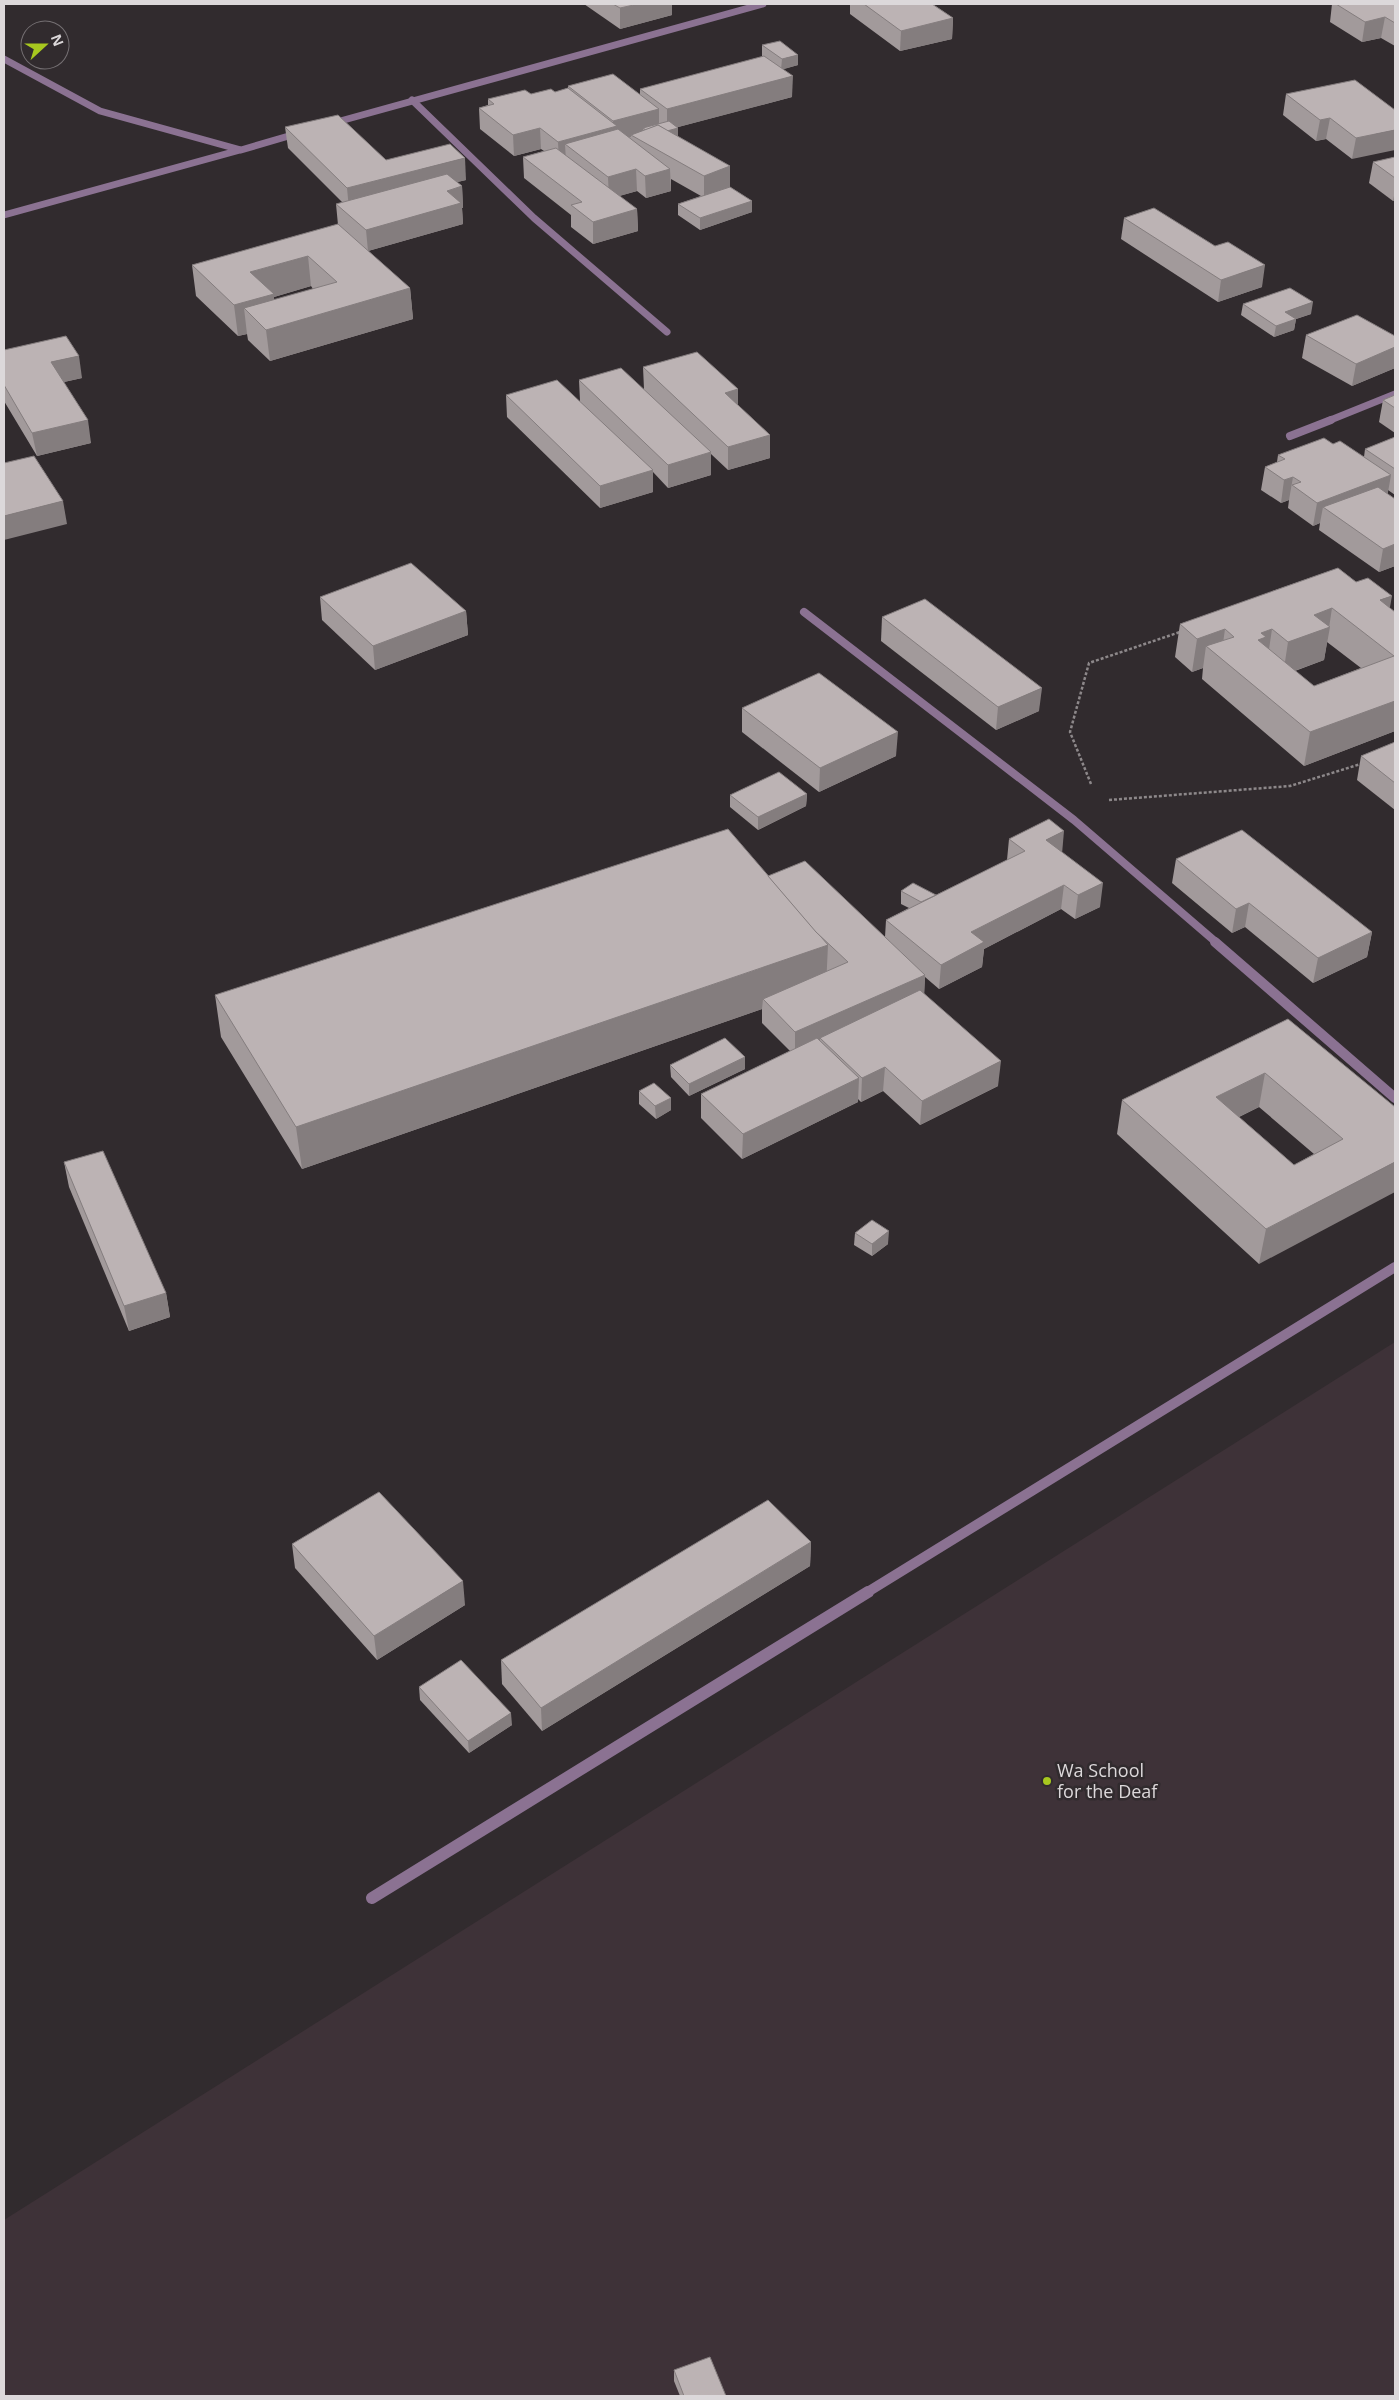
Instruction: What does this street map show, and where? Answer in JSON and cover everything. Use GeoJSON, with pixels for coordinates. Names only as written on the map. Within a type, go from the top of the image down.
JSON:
{"type":"FeatureCollection","features":[{"type":"Feature","properties":{"kind":"street"},"geometry":{"type":"LineString","coordinates":[[326,125],[763,4]]}},
{"type":"Feature","properties":{"kind":"street"},"geometry":{"type":"LineString","coordinates":[[4,59],[100,111],[241,150]]}},
{"type":"Feature","properties":{"kind":"street"},"geometry":{"type":"LineString","coordinates":[[412,100],[534,218],[667,332]]}},
{"type":"Feature","properties":{"kind":"street"},"geometry":{"type":"LineString","coordinates":[[4,216],[308,130]]}},
{"type":"Feature","properties":{"kind":"street"},"geometry":{"type":"LineString","coordinates":[[1290,436],[1395,394]]}},
{"type":"Feature","properties":{"kind":"street"},"geometry":{"type":"LineString","coordinates":[[804,612],[1074,820],[1395,1098]]}},
{"type":"Feature","properties":{"kind":"street"},"geometry":{"type":"LineString","coordinates":[[372,1898],[1395,1267]]}},
{"type":"Feature","properties":{"kind":"path"},"geometry":{"type":"LineString","coordinates":[[1098,801],[1070,732],[1089,663],[1180,632]]}},
{"type":"Feature","properties":{"kind":"path"},"geometry":{"type":"LineString","coordinates":[[1074,820],[1098,801],[1290,786],[1369,761]]}},
{"type":"Feature","properties":{"kind":"shaded area","name":"Wa School for the Deaf"},"geometry":{"type":"Polygon","coordinates":[[[1395,1342],[1395,2396],[4,2396],[4,2220],[1395,1342]]]}},
{"type":"Feature","properties":{"kind":"building"},"geometry":{"type":"Polygon","coordinates":[[[613,4],[638,4],[620,8],[613,4]]]}},
{"type":"Feature","properties":{"kind":"building"},"geometry":{"type":"Polygon","coordinates":[[[864,4],[932,4],[953,18],[901,31],[864,4]]]}},
{"type":"Feature","properties":{"kind":"building"},"geometry":{"type":"Polygon","coordinates":[[[1336,4],[1395,4],[1395,23],[1385,17],[1365,22],[1336,4]]]}},
{"type":"Feature","properties":{"kind":"building"},"geometry":{"type":"Polygon","coordinates":[[[780,41],[798,55],[782,59],[762,45],[780,41]]]}},
{"type":"Feature","properties":{"kind":"building"},"geometry":{"type":"Polygon","coordinates":[[[764,56],[793,76],[667,109],[640,89],[764,56]]]}},
{"type":"Feature","properties":{"kind":"building"},"geometry":{"type":"Polygon","coordinates":[[[613,74],[659,109],[613,121],[568,86],[613,74]]]}},
{"type":"Feature","properties":{"kind":"building"},"geometry":{"type":"Polygon","coordinates":[[[1355,80],[1395,110],[1395,130],[1356,138],[1330,118],[1320,120],[1286,94],[1355,80]]]}},
{"type":"Feature","properties":{"kind":"building"},"geometry":{"type":"Polygon","coordinates":[[[568,88],[617,126],[558,142],[540,128],[513,135],[479,108],[494,104],[488,99],[525,90],[531,94],[551,89],[555,92],[568,88]]]}},
{"type":"Feature","properties":{"kind":"building"},"geometry":{"type":"Polygon","coordinates":[[[338,115],[386,160],[450,144],[465,158],[347,188],[285,127],[338,115]]]}},
{"type":"Feature","properties":{"kind":"building"},"geometry":{"type":"Polygon","coordinates":[[[669,121],[678,128],[667,131],[658,125],[646,130],[643,128],[669,121]]]}},
{"type":"Feature","properties":{"kind":"building"},"geometry":{"type":"Polygon","coordinates":[[[658,125],[730,166],[704,176],[631,135],[658,125]]]}},
{"type":"Feature","properties":{"kind":"building"},"geometry":{"type":"Polygon","coordinates":[[[618,129],[670,169],[645,176],[636,169],[608,177],[565,144],[618,129]]]}},
{"type":"Feature","properties":{"kind":"building"},"geometry":{"type":"Polygon","coordinates":[[[556,148],[637,209],[593,222],[571,205],[582,202],[523,157],[556,148]]]}},
{"type":"Feature","properties":{"kind":"building"},"geometry":{"type":"Polygon","coordinates":[[[1395,157],[1395,178],[1373,162],[1395,157]]]}},
{"type":"Feature","properties":{"kind":"building"},"geometry":{"type":"Polygon","coordinates":[[[447,174],[462,186],[447,191],[461,203],[366,230],[336,204],[447,174]]]}},
{"type":"Feature","properties":{"kind":"building"},"geometry":{"type":"Polygon","coordinates":[[[730,187],[752,201],[700,218],[678,204],[730,187]]]}},
{"type":"Feature","properties":{"kind":"building"},"geometry":{"type":"Polygon","coordinates":[[[1154,208],[1215,246],[1228,242],[1265,265],[1221,280],[1124,218],[1154,208]]]}},
{"type":"Feature","properties":{"kind":"building"},"geometry":{"type":"Polygon","coordinates":[[[338,224],[410,288],[266,330],[244,308],[337,282],[308,256],[250,272],[274,294],[234,305],[192,265],[338,224]]]}},
{"type":"Feature","properties":{"kind":"building"},"geometry":{"type":"Polygon","coordinates":[[[1290,288],[1313,302],[1285,312],[1296,319],[1276,326],[1243,304],[1290,288]]]}},
{"type":"Feature","properties":{"kind":"building"},"geometry":{"type":"Polygon","coordinates":[[[1357,315],[1395,336],[1395,347],[1356,364],[1306,335],[1357,315]]]}},
{"type":"Feature","properties":{"kind":"building"},"geometry":{"type":"Polygon","coordinates":[[[66,336],[79,356],[51,362],[88,420],[32,433],[4,385],[4,350],[66,336]]]}},
{"type":"Feature","properties":{"kind":"building"},"geometry":{"type":"Polygon","coordinates":[[[697,352],[738,389],[725,393],[770,435],[728,447],[643,367],[697,352]]]}},
{"type":"Feature","properties":{"kind":"building"},"geometry":{"type":"Polygon","coordinates":[[[621,368],[711,452],[668,465],[579,380],[621,368]]]}},
{"type":"Feature","properties":{"kind":"building"},"geometry":{"type":"Polygon","coordinates":[[[557,380],[653,470],[600,486],[506,395],[557,380]]]}},
{"type":"Feature","properties":{"kind":"building"},"geometry":{"type":"Polygon","coordinates":[[[1395,395],[1395,408],[1383,400],[1395,395]]]}},
{"type":"Feature","properties":{"kind":"building"},"geometry":{"type":"Polygon","coordinates":[[[1395,437],[1395,469],[1365,449],[1395,437]]]}},
{"type":"Feature","properties":{"kind":"building"},"geometry":{"type":"Polygon","coordinates":[[[1324,438],[1333,444],[1340,441],[1391,475],[1317,503],[1292,485],[1301,482],[1293,477],[1284,480],[1265,467],[1285,459],[1278,455],[1324,438]]]}},
{"type":"Feature","properties":{"kind":"building"},"geometry":{"type":"Polygon","coordinates":[[[34,456],[63,501],[4,516],[4,463],[34,456]]]}},
{"type":"Feature","properties":{"kind":"building"},"geometry":{"type":"Polygon","coordinates":[[[1378,487],[1395,499],[1395,544],[1383,549],[1323,507],[1378,487]]]}},
{"type":"Feature","properties":{"kind":"building"},"geometry":{"type":"Polygon","coordinates":[[[411,563],[466,611],[373,646],[320,597],[411,563]]]}},
{"type":"Feature","properties":{"kind":"building"},"geometry":{"type":"Polygon","coordinates":[[[1338,568],[1356,582],[1368,578],[1392,596],[1380,600],[1395,612],[1395,701],[1310,732],[1206,646],[1234,637],[1225,629],[1197,639],[1180,624],[1338,568]],[[1332,608],[1314,615],[1330,627],[1288,642],[1272,629],[1261,633],[1266,637],[1258,640],[1314,686],[1394,656],[1332,608]]]}},
{"type":"Feature","properties":{"kind":"building"},"geometry":{"type":"Polygon","coordinates":[[[925,599],[1042,688],[998,707],[882,617],[925,599]]]}},
{"type":"Feature","properties":{"kind":"building"},"geometry":{"type":"Polygon","coordinates":[[[819,673],[898,732],[820,768],[742,708],[819,673]]]}},
{"type":"Feature","properties":{"kind":"building"},"geometry":{"type":"Polygon","coordinates":[[[1395,742],[1395,783],[1361,756],[1395,742]]]}},
{"type":"Feature","properties":{"kind":"building"},"geometry":{"type":"Polygon","coordinates":[[[779,772],[807,794],[758,817],[730,795],[779,772]]]}},
{"type":"Feature","properties":{"kind":"building"},"geometry":{"type":"Polygon","coordinates":[[[1049,819],[1064,831],[1046,840],[1103,883],[1078,895],[1064,885],[971,932],[984,942],[941,965],[886,920],[1025,851],[1009,839],[1049,819]]]}},
{"type":"Feature","properties":{"kind":"building"},"geometry":{"type":"Polygon","coordinates":[[[728,829],[828,945],[296,1127],[215,995],[728,829]]]}},
{"type":"Feature","properties":{"kind":"building"},"geometry":{"type":"Polygon","coordinates":[[[1242,830],[1372,932],[1318,958],[1249,903],[1236,909],[1176,859],[1242,830]]]}},
{"type":"Feature","properties":{"kind":"building"},"geometry":{"type":"Polygon","coordinates":[[[805,861],[925,975],[795,1032],[763,999],[848,962],[816,932],[768,876],[805,861]]]}},
{"type":"Feature","properties":{"kind":"building"},"geometry":{"type":"Polygon","coordinates":[[[913,883],[936,895],[921,902],[901,891],[913,883]]]}},
{"type":"Feature","properties":{"kind":"building"},"geometry":{"type":"Polygon","coordinates":[[[920,990],[1001,1061],[922,1101],[885,1067],[862,1078],[820,1038],[920,990]]]}},
{"type":"Feature","properties":{"kind":"building"},"geometry":{"type":"Polygon","coordinates":[[[1288,1019],[1395,1107],[1395,1162],[1266,1229],[1122,1100],[1288,1019]],[[1265,1073],[1216,1097],[1294,1165],[1343,1139],[1265,1073]]]}},
{"type":"Feature","properties":{"kind":"building"},"geometry":{"type":"Polygon","coordinates":[[[725,1038],[745,1057],[689,1084],[670,1065],[725,1038]]]}},
{"type":"Feature","properties":{"kind":"building"},"geometry":{"type":"Polygon","coordinates":[[[817,1038],[859,1078],[743,1134],[701,1094],[817,1038]]]}},
{"type":"Feature","properties":{"kind":"building"},"geometry":{"type":"Polygon","coordinates":[[[654,1083],[671,1098],[655,1106],[639,1091],[654,1083]]]}},
{"type":"Feature","properties":{"kind":"building"},"geometry":{"type":"Polygon","coordinates":[[[103,1151],[166,1293],[124,1306],[64,1162],[103,1151]]]}},
{"type":"Feature","properties":{"kind":"building"},"geometry":{"type":"Polygon","coordinates":[[[872,1220],[889,1231],[872,1244],[855,1233],[872,1220]]]}},
{"type":"Feature","properties":{"kind":"building"},"geometry":{"type":"Polygon","coordinates":[[[379,1492],[463,1581],[374,1636],[292,1544],[379,1492]]]}},
{"type":"Feature","properties":{"kind":"building"},"geometry":{"type":"Polygon","coordinates":[[[768,1500],[811,1542],[541,1708],[501,1660],[768,1500]]]}},
{"type":"Feature","properties":{"kind":"building"},"geometry":{"type":"Polygon","coordinates":[[[461,1660],[511,1713],[468,1741],[419,1687],[461,1660]]]}},
{"type":"Feature","properties":{"kind":"building"},"geometry":{"type":"Polygon","coordinates":[[[710,2357],[726,2396],[684,2396],[674,2370],[710,2357]]]}},
{"type":"Feature","properties":{"kind":"place","name":"Wa School for the Deaf"},"geometry":{"type":"Point","coordinates":[1047,1781]}}]}
